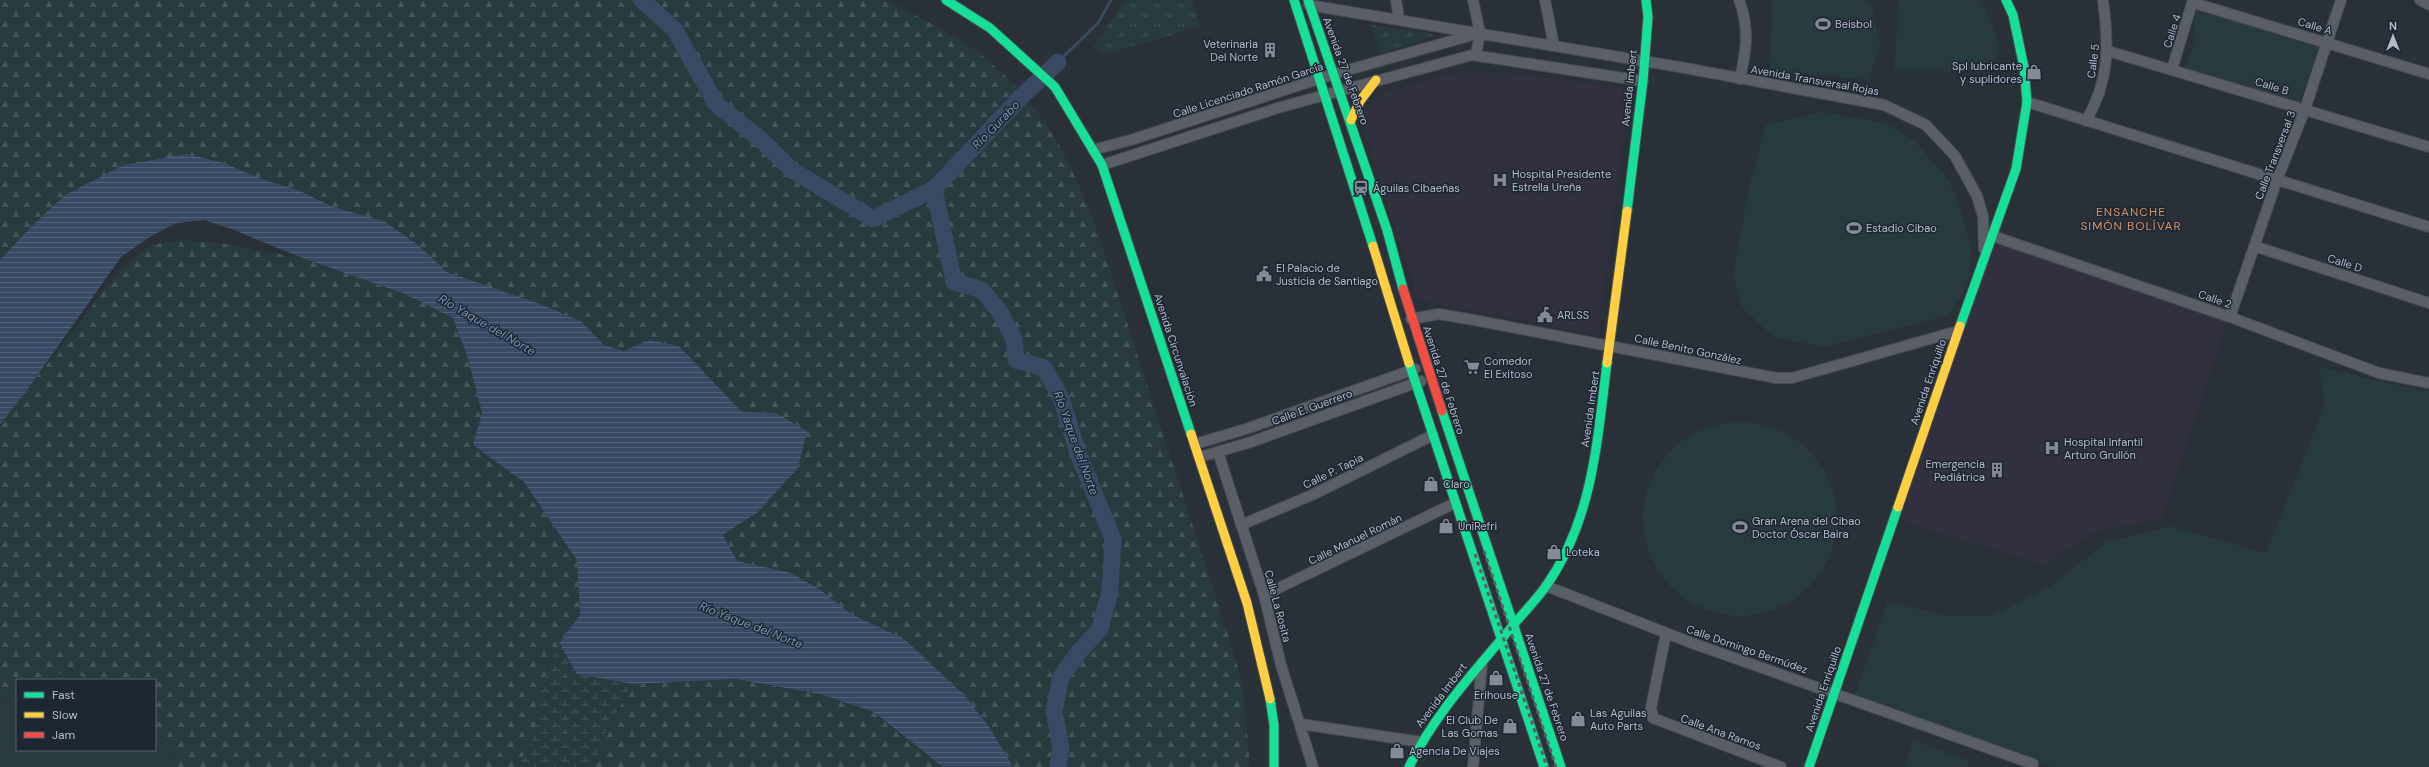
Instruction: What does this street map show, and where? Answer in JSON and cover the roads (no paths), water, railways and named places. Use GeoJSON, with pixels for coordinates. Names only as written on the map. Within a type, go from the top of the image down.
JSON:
{"type":"FeatureCollection","features":[{"type":"Feature","properties":{"kind":"main road","name":"Avenida Circunvalación"},"geometry":{"type":"LineString","coordinates":[[946,0],[990,28],[1019,52],[1055,87],[1102,165],[1200,457],[1263,660],[1273,720],[1274,767]]}},
{"type":"Feature","properties":{"kind":"main road"},"geometry":{"type":"LineString","coordinates":[[1294,0],[1318,79],[1384,279],[1411,370],[1544,767]]}},
{"type":"Feature","properties":{"kind":"main road","name":"Avenida Imbert"},"geometry":{"type":"LineString","coordinates":[[1409,767],[1421,742],[1482,661],[1546,586],[1579,528],[1594,464],[1610,345],[1645,62],[1648,17],[1646,0]]}},
{"type":"Feature","properties":{"kind":"main road","name":"Avenida Enriquillo"},"geometry":{"type":"LineString","coordinates":[[1809,767],[1984,256],[1993,236],[2016,169],[2027,102],[2024,67],[2013,15],[2006,0]]}},
{"type":"Feature","properties":{"kind":"main road","name":"Avenida 27 de Febrero"},"geometry":{"type":"LineString","coordinates":[[1309,2],[1387,230],[1411,319],[1562,767]]}},
{"type":"Feature","properties":{"kind":"main road"},"geometry":{"type":"LineString","coordinates":[[1350,120],[1360,101],[1376,80]]}},
{"type":"Feature","properties":{"kind":"street"},"geometry":{"type":"LineString","coordinates":[[1396,0],[1399,19]]}},
{"type":"Feature","properties":{"kind":"street"},"geometry":{"type":"LineString","coordinates":[[1473,0],[1480,33],[1476,54]]}},
{"type":"Feature","properties":{"kind":"street"},"geometry":{"type":"LineString","coordinates":[[1545,0],[1554,46]]}},
{"type":"Feature","properties":{"kind":"street"},"geometry":{"type":"LineString","coordinates":[[1739,0],[1747,22],[1747,44],[1740,79]]}},
{"type":"Feature","properties":{"kind":"street","name":"Calle 5"},"geometry":{"type":"LineString","coordinates":[[2086,121],[2095,105],[2106,67],[2108,51],[2103,0]]}},
{"type":"Feature","properties":{"kind":"street","name":"Calle Transversal 3"},"geometry":{"type":"LineString","coordinates":[[2230,318],[2277,180],[2305,109],[2341,0]]}},
{"type":"Feature","properties":{"kind":"street"},"geometry":{"type":"LineString","coordinates":[[2420,0],[2429,6]]}},
{"type":"Feature","properties":{"kind":"street","name":"Calle A"},"geometry":{"type":"LineString","coordinates":[[2194,1],[2429,74]]}},
{"type":"Feature","properties":{"kind":"street","name":"Calle 4"},"geometry":{"type":"LineString","coordinates":[[2172,69],[2194,1]]}},
{"type":"Feature","properties":{"kind":"street"},"geometry":{"type":"LineString","coordinates":[[1309,2],[1480,33]]}},
{"type":"Feature","properties":{"kind":"street","name":"Calle Licenciado Ramón García"},"geometry":{"type":"LineString","coordinates":[[1093,150],[1134,139],[1334,74],[1480,33],[1645,62]]}},
{"type":"Feature","properties":{"kind":"street","name":"Calle B"},"geometry":{"type":"LineString","coordinates":[[2108,51],[2429,147]]}},
{"type":"Feature","properties":{"kind":"street"},"geometry":{"type":"LineString","coordinates":[[1102,165],[1324,94],[1476,54],[1643,81]]}},
{"type":"Feature","properties":{"kind":"street","name":"Avenida Transversal Rojas"},"geometry":{"type":"LineString","coordinates":[[1645,62],[1884,105],[1926,125],[1955,156],[1977,196],[1983,216],[1984,256]]}},
{"type":"Feature","properties":{"kind":"street"},"geometry":{"type":"LineString","coordinates":[[2027,102],[2429,227]]}},
{"type":"Feature","properties":{"kind":"street","name":"Calle 2"},"geometry":{"type":"LineString","coordinates":[[1993,236],[2230,318],[2379,373],[2429,383]]}},
{"type":"Feature","properties":{"kind":"street","name":"Calle D"},"geometry":{"type":"LineString","coordinates":[[2254,246],[2429,303]]}},
{"type":"Feature","properties":{"kind":"street","name":"Calle Benito González"},"geometry":{"type":"LineString","coordinates":[[1411,319],[1439,314],[1610,345],[1724,369],[1776,378],[1792,378],[1958,332]]}},
{"type":"Feature","properties":{"kind":"street","name":"Calle E. Guerrero"},"geometry":{"type":"LineString","coordinates":[[1195,444],[1246,429],[1411,370],[1426,363]]}},
{"type":"Feature","properties":{"kind":"street","name":"Calle E. Guerrero"},"geometry":{"type":"LineString","coordinates":[[1200,457],[1416,383],[1431,376]]}},
{"type":"Feature","properties":{"kind":"street","name":"Calle P. Tapia"},"geometry":{"type":"LineString","coordinates":[[1241,525],[1312,495],[1433,435]]}},
{"type":"Feature","properties":{"kind":"street","name":"Calle La Rosita"},"geometry":{"type":"LineString","coordinates":[[1218,452],[1264,595],[1281,665],[1314,767]]}},
{"type":"Feature","properties":{"kind":"street","name":"Calle Manuel Román"},"geometry":{"type":"LineString","coordinates":[[1264,595],[1455,503]]}},
{"type":"Feature","properties":{"kind":"street","name":"Calle Domingo Bermúdez"},"geometry":{"type":"LineString","coordinates":[[1546,586],[1666,633],[1834,692],[2032,765]]}},
{"type":"Feature","properties":{"kind":"street","name":"Calle Ana Ramos"},"geometry":{"type":"LineString","coordinates":[[1666,633],[1651,708],[1653,718],[1781,767]]}},
{"type":"Feature","properties":{"kind":"street"},"geometry":{"type":"LineString","coordinates":[[1473,767],[1482,661]]}},
{"type":"Feature","properties":{"kind":"street"},"geometry":{"type":"LineString","coordinates":[[1301,724],[1421,742]]}},
{"type":"Feature","properties":{"kind":"water"},"geometry":{"type":"Polygon","coordinates":[[[187,154],[224,163],[267,181],[298,190],[333,207],[384,221],[418,245],[447,272],[540,304],[581,321],[604,345],[624,351],[649,340],[679,346],[742,412],[776,413],[807,431],[798,468],[758,512],[723,535],[737,561],[791,573],[819,589],[851,614],[903,638],[966,697],[990,728],[1013,767],[943,767],[874,712],[820,694],[736,679],[633,684],[577,674],[559,643],[580,615],[577,560],[524,482],[473,445],[482,413],[468,358],[453,318],[405,294],[305,259],[229,228],[204,220],[176,223],[148,238],[121,257],[25,393],[0,424],[0,260],[30,228],[65,195],[124,165],[187,154]]]}},
{"type":"Feature","properties":{"kind":"waterway","name":"Río Yaque del Norte"},"geometry":{"type":"LineString","coordinates":[[642,0],[675,30],[716,104],[760,139],[792,170],[873,219],[934,189],[954,282],[982,290],[1000,312],[1014,339],[1016,360],[1044,368],[1061,398],[1079,456],[1113,539],[1110,591],[1100,629],[1078,653],[1061,677],[1054,711],[1061,748],[1058,767]]}},
{"type":"Feature","properties":{"kind":"waterway"},"geometry":{"type":"LineString","coordinates":[[1058,62],[1098,23],[1111,0]]}},
{"type":"Feature","properties":{"kind":"waterway","name":"Río Gurabo"},"geometry":{"type":"LineString","coordinates":[[934,189],[1021,97],[1058,62]]}},
{"type":"Feature","properties":{"kind":"railway"},"geometry":{"type":"LineString","coordinates":[[1484,551],[1556,767]]}},
{"type":"Feature","properties":{"kind":"railway"},"geometry":{"type":"LineString","coordinates":[[1475,554],[1547,767]]}},
{"type":"Feature","properties":{"kind":"place","name":"Beisbol"},"geometry":{"type":"Point","coordinates":[1823,24]}},
{"type":"Feature","properties":{"kind":"place","name":"Veterinaria Del Norte"},"geometry":{"type":"Point","coordinates":[1270,50]}},
{"type":"Feature","properties":{"kind":"place","name":"Spl lubricante y suplidores"},"geometry":{"type":"Point","coordinates":[2034,72]}},
{"type":"Feature","properties":{"kind":"place","name":"Hospital Presidente Estrella Ureña"},"geometry":{"type":"Point","coordinates":[1500,180]}},
{"type":"Feature","properties":{"kind":"place","name":"Águilas Cibaeñas"},"geometry":{"type":"Point","coordinates":[1361,188]}},
{"type":"Feature","properties":{"kind":"place","name":"Estadio Cibao"},"geometry":{"type":"Point","coordinates":[1854,228]}},
{"type":"Feature","properties":{"kind":"place","name":"El Palacio de Justicia de Santiago"},"geometry":{"type":"Point","coordinates":[1264,274]}},
{"type":"Feature","properties":{"kind":"place","name":"ARLSS"},"geometry":{"type":"Point","coordinates":[1545,315]}},
{"type":"Feature","properties":{"kind":"place","name":"Comedor El Exitoso"},"geometry":{"type":"Point","coordinates":[1472,367]}},
{"type":"Feature","properties":{"kind":"place","name":"Hospital Infantil Arturo Grullón"},"geometry":{"type":"Point","coordinates":[2052,448]}},
{"type":"Feature","properties":{"kind":"place","name":"Emergencia Pediátrica"},"geometry":{"type":"Point","coordinates":[1997,470]}},
{"type":"Feature","properties":{"kind":"place","name":"Claro"},"geometry":{"type":"Point","coordinates":[1431,484]}},
{"type":"Feature","properties":{"kind":"place","name":"UniRefri"},"geometry":{"type":"Point","coordinates":[1446,526]}},
{"type":"Feature","properties":{"kind":"place","name":"Gran Arena del Cibao Doctor Óscar Baira"},"geometry":{"type":"Point","coordinates":[1740,527]}},
{"type":"Feature","properties":{"kind":"place","name":"Loteka"},"geometry":{"type":"Point","coordinates":[1554,552]}},
{"type":"Feature","properties":{"kind":"place","name":"Erihouse"},"geometry":{"type":"Point","coordinates":[1496,678]}},
{"type":"Feature","properties":{"kind":"place","name":"Las Aguilas Auto Parts"},"geometry":{"type":"Point","coordinates":[1578,719]}},
{"type":"Feature","properties":{"kind":"place","name":"El Club De Las Gomas"},"geometry":{"type":"Point","coordinates":[1510,726]}},
{"type":"Feature","properties":{"kind":"place","name":"Agencia De Viajes"},"geometry":{"type":"Point","coordinates":[1397,751]}},
{"type":"Feature","properties":{"kind":"district","name":"ENSANCHE SIMÓN BOLÍVAR"},"geometry":{"type":"Point","coordinates":[2131,219]}}]}
